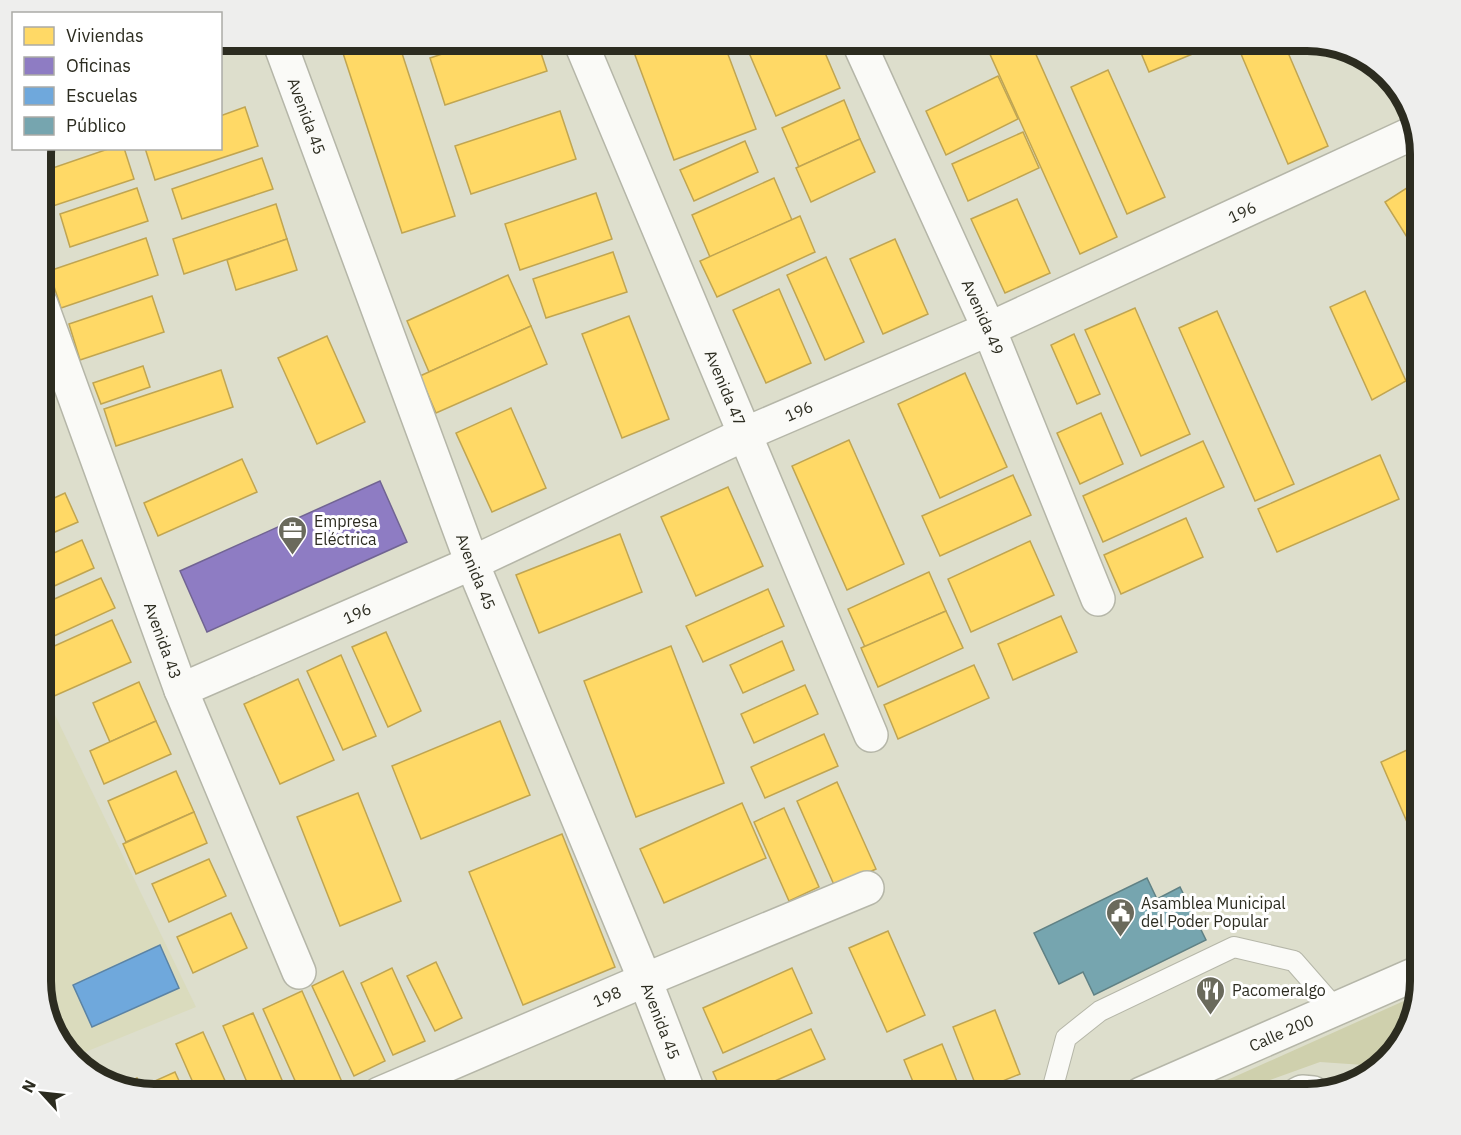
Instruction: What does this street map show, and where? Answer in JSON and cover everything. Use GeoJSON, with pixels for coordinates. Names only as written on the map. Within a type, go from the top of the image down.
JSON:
{"type":"FeatureCollection","features":[{"type":"Feature","properties":{"kind":"street","name":"Avenida 45"},"geometry":{"type":"LineString","coordinates":[[283,51],[472,563],[645,980],[685,1084]]}},
{"type":"Feature","properties":{"kind":"street","name":"Avenida 47"},"geometry":{"type":"LineString","coordinates":[[585,51],[871,735]]}},
{"type":"Feature","properties":{"kind":"street","name":"Avenida 49"},"geometry":{"type":"LineString","coordinates":[[863,51],[989,329],[1098,599]]}},
{"type":"Feature","properties":{"kind":"street","name":"196"},"geometry":{"type":"LineString","coordinates":[[181,690],[472,563],[745,434],[989,329],[1408,135]]}},
{"type":"Feature","properties":{"kind":"street","name":"Avenida 43"},"geometry":{"type":"LineString","coordinates":[[51,332],[181,690],[299,972]]}},
{"type":"Feature","properties":{"kind":"street","name":"198"},"geometry":{"type":"LineString","coordinates":[[404,1084],[645,980],[867,888]]}},
{"type":"Feature","properties":{"kind":"street","name":"Calle 200"},"geometry":{"type":"LineString","coordinates":[[1166,1084],[1410,976]]}},
{"type":"Feature","properties":{"kind":"lane"},"geometry":{"type":"LineString","coordinates":[[1054,1084],[1066,1038],[1091,1017],[1234,947],[1294,961],[1336,1009]]}},
{"type":"Feature","properties":{"kind":"shaded area"},"geometry":{"type":"Polygon","coordinates":[[[51,707],[196,1007],[81,1054],[72,1044],[62,1026],[51,987],[51,707]]]}},
{"type":"Feature","properties":{"kind":"shaded area"},"geometry":{"type":"Polygon","coordinates":[[[1408,999],[1405,1014],[1389,1044],[1366,1065],[1320,1062],[1259,1084],[1218,1084],[1408,999]]]}},
{"type":"Feature","properties":{"kind":"building: Viviendas"},"geometry":{"type":"Polygon","coordinates":[[[342,51],[401,51],[455,216],[402,233],[342,51]]]}},
{"type":"Feature","properties":{"kind":"building: Viviendas"},"geometry":{"type":"Polygon","coordinates":[[[451,51],[540,51],[547,71],[445,105],[430,58],[451,51]]]}},
{"type":"Feature","properties":{"kind":"building: Viviendas"},"geometry":{"type":"Polygon","coordinates":[[[633,51],[727,51],[756,129],[674,160],[633,51]]]}},
{"type":"Feature","properties":{"kind":"building: Viviendas"},"geometry":{"type":"Polygon","coordinates":[[[748,51],[824,51],[840,88],[776,116],[748,51]]]}},
{"type":"Feature","properties":{"kind":"building: Viviendas"},"geometry":{"type":"Polygon","coordinates":[[[989,51],[1034,51],[1117,237],[1080,254],[989,51]]]}},
{"type":"Feature","properties":{"kind":"building: Viviendas"},"geometry":{"type":"Polygon","coordinates":[[[1140,51],[1200,51],[1149,72],[1140,51]]]}},
{"type":"Feature","properties":{"kind":"building: Viviendas"},"geometry":{"type":"Polygon","coordinates":[[[1248,51],[1287,51],[1328,146],[1288,164],[1241,54],[1248,51]]]}},
{"type":"Feature","properties":{"kind":"building: Viviendas"},"geometry":{"type":"Polygon","coordinates":[[[1108,70],[1165,197],[1127,214],[1071,87],[1108,70]]]}},
{"type":"Feature","properties":{"kind":"building: Viviendas"},"geometry":{"type":"Polygon","coordinates":[[[998,76],[1018,119],[946,155],[926,111],[998,76]]]}},
{"type":"Feature","properties":{"kind":"building: Viviendas"},"geometry":{"type":"Polygon","coordinates":[[[844,100],[860,139],[799,167],[782,128],[844,100]]]}},
{"type":"Feature","properties":{"kind":"building: Viviendas"},"geometry":{"type":"Polygon","coordinates":[[[245,107],[258,146],[155,180],[146,150],[222,150],[222,115],[245,107]]]}},
{"type":"Feature","properties":{"kind":"building: Viviendas"},"geometry":{"type":"Polygon","coordinates":[[[560,111],[576,159],[471,194],[455,146],[560,111]]]}},
{"type":"Feature","properties":{"kind":"building: Viviendas"},"geometry":{"type":"Polygon","coordinates":[[[1023,132],[1039,168],[968,201],[952,164],[1023,132]]]}},
{"type":"Feature","properties":{"kind":"building: Viviendas"},"geometry":{"type":"Polygon","coordinates":[[[860,139],[875,172],[811,202],[796,168],[860,139]]]}},
{"type":"Feature","properties":{"kind":"building: Viviendas"},"geometry":{"type":"Polygon","coordinates":[[[745,141],[758,172],[694,201],[680,170],[745,141]]]}},
{"type":"Feature","properties":{"kind":"building: Viviendas"},"geometry":{"type":"Polygon","coordinates":[[[105,150],[125,150],[134,179],[51,207],[51,169],[105,150]]]}},
{"type":"Feature","properties":{"kind":"building: Viviendas"},"geometry":{"type":"Polygon","coordinates":[[[262,158],[273,189],[182,219],[172,189],[262,158]]]}},
{"type":"Feature","properties":{"kind":"building: Viviendas"},"geometry":{"type":"Polygon","coordinates":[[[774,178],[792,220],[710,257],[692,215],[774,178]]]}},
{"type":"Feature","properties":{"kind":"building: Viviendas"},"geometry":{"type":"Polygon","coordinates":[[[1410,186],[1410,242],[1385,202],[1410,186]]]}},
{"type":"Feature","properties":{"kind":"building: Viviendas"},"geometry":{"type":"Polygon","coordinates":[[[137,188],[148,221],[70,247],[60,214],[137,188]]]}},
{"type":"Feature","properties":{"kind":"building: Viviendas"},"geometry":{"type":"Polygon","coordinates":[[[596,193],[612,239],[520,270],[505,224],[596,193]]]}},
{"type":"Feature","properties":{"kind":"building: Viviendas"},"geometry":{"type":"Polygon","coordinates":[[[1017,199],[1050,273],[1005,293],[971,219],[1017,199]]]}},
{"type":"Feature","properties":{"kind":"building: Viviendas"},"geometry":{"type":"Polygon","coordinates":[[[276,204],[287,239],[184,274],[173,239],[276,204]]]}},
{"type":"Feature","properties":{"kind":"building: Viviendas"},"geometry":{"type":"Polygon","coordinates":[[[800,216],[815,252],[717,297],[700,261],[800,216]]]}},
{"type":"Feature","properties":{"kind":"building: Viviendas"},"geometry":{"type":"Polygon","coordinates":[[[146,238],[158,275],[61,308],[51,270],[146,238]]]}},
{"type":"Feature","properties":{"kind":"building: Viviendas"},"geometry":{"type":"Polygon","coordinates":[[[287,239],[297,270],[236,290],[227,260],[287,239]]]}},
{"type":"Feature","properties":{"kind":"building: Viviendas"},"geometry":{"type":"Polygon","coordinates":[[[895,239],[928,314],[883,334],[850,259],[895,239]]]}},
{"type":"Feature","properties":{"kind":"building: Viviendas"},"geometry":{"type":"Polygon","coordinates":[[[613,252],[627,292],[546,318],[533,279],[613,252]]]}},
{"type":"Feature","properties":{"kind":"building: Viviendas"},"geometry":{"type":"Polygon","coordinates":[[[826,257],[864,342],[825,360],[787,275],[826,257]]]}},
{"type":"Feature","properties":{"kind":"building: Viviendas"},"geometry":{"type":"Polygon","coordinates":[[[508,275],[531,326],[429,372],[407,321],[508,275]]]}},
{"type":"Feature","properties":{"kind":"building: Viviendas"},"geometry":{"type":"Polygon","coordinates":[[[779,289],[811,363],[766,383],[733,310],[779,289]]]}},
{"type":"Feature","properties":{"kind":"building: Viviendas"},"geometry":{"type":"Polygon","coordinates":[[[1365,291],[1406,381],[1372,400],[1330,307],[1365,291]]]}},
{"type":"Feature","properties":{"kind":"building: Viviendas"},"geometry":{"type":"Polygon","coordinates":[[[152,296],[164,332],[80,360],[69,324],[152,296]]]}},
{"type":"Feature","properties":{"kind":"building: Viviendas"},"geometry":{"type":"Polygon","coordinates":[[[1135,308],[1190,434],[1141,456],[1085,330],[1135,308]]]}},
{"type":"Feature","properties":{"kind":"building: Viviendas"},"geometry":{"type":"Polygon","coordinates":[[[1217,311],[1294,484],[1255,501],[1179,328],[1217,311]]]}},
{"type":"Feature","properties":{"kind":"building: Viviendas"},"geometry":{"type":"Polygon","coordinates":[[[629,316],[669,419],[622,438],[582,334],[629,316]]]}},
{"type":"Feature","properties":{"kind":"building: Viviendas"},"geometry":{"type":"Polygon","coordinates":[[[531,326],[547,364],[436,413],[420,376],[531,326]]]}},
{"type":"Feature","properties":{"kind":"building: Viviendas"},"geometry":{"type":"Polygon","coordinates":[[[1074,334],[1100,394],[1077,404],[1051,345],[1074,334]]]}},
{"type":"Feature","properties":{"kind":"building: Viviendas"},"geometry":{"type":"Polygon","coordinates":[[[327,336],[365,422],[317,444],[278,358],[327,336]]]}},
{"type":"Feature","properties":{"kind":"building: Viviendas"},"geometry":{"type":"Polygon","coordinates":[[[143,366],[150,387],[101,404],[93,383],[143,366]]]}},
{"type":"Feature","properties":{"kind":"building: Viviendas"},"geometry":{"type":"Polygon","coordinates":[[[221,370],[233,407],[116,446],[104,409],[221,370]]]}},
{"type":"Feature","properties":{"kind":"building: Viviendas"},"geometry":{"type":"Polygon","coordinates":[[[965,373],[1007,467],[940,498],[898,404],[965,373]]]}},
{"type":"Feature","properties":{"kind":"building: Viviendas"},"geometry":{"type":"Polygon","coordinates":[[[511,408],[546,488],[492,512],[456,433],[511,408]]]}},
{"type":"Feature","properties":{"kind":"building: Viviendas"},"geometry":{"type":"Polygon","coordinates":[[[1101,413],[1123,464],[1080,484],[1057,433],[1101,413]]]}},
{"type":"Feature","properties":{"kind":"building: Viviendas"},"geometry":{"type":"Polygon","coordinates":[[[849,440],[904,564],[847,590],[792,466],[849,440]]]}},
{"type":"Feature","properties":{"kind":"building: Viviendas"},"geometry":{"type":"Polygon","coordinates":[[[1203,441],[1224,487],[1103,542],[1083,496],[1203,441]]]}},
{"type":"Feature","properties":{"kind":"building: Viviendas"},"geometry":{"type":"Polygon","coordinates":[[[1380,455],[1399,499],[1277,552],[1258,509],[1380,455]]]}},
{"type":"Feature","properties":{"kind":"building: Viviendas"},"geometry":{"type":"Polygon","coordinates":[[[242,459],[257,492],[158,536],[144,503],[242,459]]]}},
{"type":"Feature","properties":{"kind":"building: Viviendas"},"geometry":{"type":"Polygon","coordinates":[[[1013,475],[1031,515],[940,556],[922,516],[1013,475]]]}},
{"type":"Feature","properties":{"kind":"building: Viviendas"},"geometry":{"type":"Polygon","coordinates":[[[728,487],[763,566],[696,596],[661,517],[728,487]]]}},
{"type":"Feature","properties":{"kind":"building: Viviendas"},"geometry":{"type":"Polygon","coordinates":[[[65,493],[78,522],[51,534],[51,499],[65,493]]]}},
{"type":"Feature","properties":{"kind":"building: Viviendas"},"geometry":{"type":"Polygon","coordinates":[[[1186,518],[1203,557],[1121,594],[1104,555],[1186,518]]]}},
{"type":"Feature","properties":{"kind":"building: Viviendas"},"geometry":{"type":"Polygon","coordinates":[[[620,534],[642,592],[539,633],[516,575],[620,534]]]}},
{"type":"Feature","properties":{"kind":"building: Viviendas"},"geometry":{"type":"Polygon","coordinates":[[[82,540],[94,568],[51,587],[51,554],[82,540]]]}},
{"type":"Feature","properties":{"kind":"building: Viviendas"},"geometry":{"type":"Polygon","coordinates":[[[1030,541],[1054,595],[971,632],[948,579],[1030,541]]]}},
{"type":"Feature","properties":{"kind":"building: Viviendas"},"geometry":{"type":"Polygon","coordinates":[[[929,572],[946,611],[865,647],[848,609],[929,572]]]}},
{"type":"Feature","properties":{"kind":"building: Viviendas"},"geometry":{"type":"Polygon","coordinates":[[[101,578],[115,608],[51,637],[51,600],[101,578]]]}},
{"type":"Feature","properties":{"kind":"building: Viviendas"},"geometry":{"type":"Polygon","coordinates":[[[768,589],[784,626],[703,662],[686,626],[768,589]]]}},
{"type":"Feature","properties":{"kind":"building: Viviendas"},"geometry":{"type":"Polygon","coordinates":[[[946,611],[963,648],[878,687],[861,648],[946,611]]]}},
{"type":"Feature","properties":{"kind":"building: Viviendas"},"geometry":{"type":"Polygon","coordinates":[[[1061,616],[1077,652],[1013,680],[998,644],[1061,616]]]}},
{"type":"Feature","properties":{"kind":"building: Viviendas"},"geometry":{"type":"Polygon","coordinates":[[[112,620],[131,662],[52,697],[51,647],[112,620]]]}},
{"type":"Feature","properties":{"kind":"building: Viviendas"},"geometry":{"type":"Polygon","coordinates":[[[386,632],[421,711],[388,727],[352,647],[386,632]]]}},
{"type":"Feature","properties":{"kind":"building: Viviendas"},"geometry":{"type":"Polygon","coordinates":[[[782,641],[794,670],[743,693],[730,665],[782,641]]]}},
{"type":"Feature","properties":{"kind":"building: Viviendas"},"geometry":{"type":"Polygon","coordinates":[[[671,646],[724,783],[636,817],[584,681],[671,646]]]}},
{"type":"Feature","properties":{"kind":"building: Viviendas"},"geometry":{"type":"Polygon","coordinates":[[[341,655],[376,736],[343,750],[307,671],[341,655]]]}},
{"type":"Feature","properties":{"kind":"building: Viviendas"},"geometry":{"type":"Polygon","coordinates":[[[974,665],[989,698],[898,739],[884,705],[974,665]]]}},
{"type":"Feature","properties":{"kind":"building: Viviendas"},"geometry":{"type":"Polygon","coordinates":[[[298,679],[334,760],[280,784],[244,704],[298,679]]]}},
{"type":"Feature","properties":{"kind":"building: Viviendas"},"geometry":{"type":"Polygon","coordinates":[[[139,682],[156,721],[110,742],[93,703],[139,682]]]}},
{"type":"Feature","properties":{"kind":"building: Viviendas"},"geometry":{"type":"Polygon","coordinates":[[[805,685],[818,714],[754,743],[741,714],[805,685]]]}},
{"type":"Feature","properties":{"kind":"building: Viviendas"},"geometry":{"type":"Polygon","coordinates":[[[156,721],[171,754],[104,784],[90,751],[156,721]]]}},
{"type":"Feature","properties":{"kind":"building: Viviendas"},"geometry":{"type":"Polygon","coordinates":[[[500,721],[530,795],[421,839],[392,766],[500,721]]]}},
{"type":"Feature","properties":{"kind":"building: Viviendas"},"geometry":{"type":"Polygon","coordinates":[[[824,734],[838,766],[765,798],[751,767],[824,734]]]}},
{"type":"Feature","properties":{"kind":"building: Viviendas"},"geometry":{"type":"Polygon","coordinates":[[[1410,749],[1410,829],[1381,762],[1410,749]]]}},
{"type":"Feature","properties":{"kind":"building: Viviendas"},"geometry":{"type":"Polygon","coordinates":[[[176,771],[194,812],[126,842],[108,801],[176,771]]]}},
{"type":"Feature","properties":{"kind":"building: Viviendas"},"geometry":{"type":"Polygon","coordinates":[[[837,782],[876,869],[835,887],[797,801],[837,782]]]}},
{"type":"Feature","properties":{"kind":"building: Viviendas"},"geometry":{"type":"Polygon","coordinates":[[[358,793],[401,901],[340,926],[297,817],[358,793]]]}},
{"type":"Feature","properties":{"kind":"building: Viviendas"},"geometry":{"type":"Polygon","coordinates":[[[742,803],[766,858],[664,903],[640,849],[742,803]]]}},
{"type":"Feature","properties":{"kind":"building: Viviendas"},"geometry":{"type":"Polygon","coordinates":[[[784,808],[819,887],[789,901],[754,822],[784,808]]]}},
{"type":"Feature","properties":{"kind":"building: Viviendas"},"geometry":{"type":"Polygon","coordinates":[[[194,812],[207,843],[136,874],[123,844],[194,812]]]}},
{"type":"Feature","properties":{"kind":"building: Viviendas"},"geometry":{"type":"Polygon","coordinates":[[[562,834],[615,967],[523,1005],[469,872],[562,834]]]}},
{"type":"Feature","properties":{"kind":"building: Viviendas"},"geometry":{"type":"Polygon","coordinates":[[[209,859],[226,896],[169,922],[152,884],[209,859]]]}},
{"type":"Feature","properties":{"kind":"building: Viviendas"},"geometry":{"type":"Polygon","coordinates":[[[231,913],[247,948],[193,973],[177,937],[231,913]]]}},
{"type":"Feature","properties":{"kind":"building: Viviendas"},"geometry":{"type":"Polygon","coordinates":[[[888,931],[925,1015],[887,1032],[849,948],[888,931]]]}},
{"type":"Feature","properties":{"kind":"building: Viviendas"},"geometry":{"type":"Polygon","coordinates":[[[436,962],[462,1018],[435,1031],[407,976],[436,962]]]}},
{"type":"Feature","properties":{"kind":"building: Viviendas"},"geometry":{"type":"Polygon","coordinates":[[[392,968],[425,1041],[393,1055],[361,983],[392,968]]]}},
{"type":"Feature","properties":{"kind":"building: Viviendas"},"geometry":{"type":"Polygon","coordinates":[[[792,968],[812,1013],[723,1053],[703,1008],[792,968]]]}},
{"type":"Feature","properties":{"kind":"building: Viviendas"},"geometry":{"type":"Polygon","coordinates":[[[343,971],[385,1061],[354,1076],[312,986],[343,971]]]}},
{"type":"Feature","properties":{"kind":"building: Viviendas"},"geometry":{"type":"Polygon","coordinates":[[[302,991],[342,1082],[297,1084],[263,1009],[302,991]]]}},
{"type":"Feature","properties":{"kind":"building: Viviendas"},"geometry":{"type":"Polygon","coordinates":[[[995,1010],[1020,1074],[995,1084],[975,1084],[953,1027],[995,1010]]]}},
{"type":"Feature","properties":{"kind":"building: Viviendas"},"geometry":{"type":"Polygon","coordinates":[[[253,1013],[284,1084],[248,1084],[223,1026],[253,1013]]]}},
{"type":"Feature","properties":{"kind":"building: Viviendas"},"geometry":{"type":"Polygon","coordinates":[[[811,1029],[825,1059],[768,1084],[718,1084],[713,1072],[811,1029]]]}},
{"type":"Feature","properties":{"kind":"building: Viviendas"},"geometry":{"type":"Polygon","coordinates":[[[203,1032],[226,1084],[194,1084],[176,1044],[203,1032]]]}},
{"type":"Feature","properties":{"kind":"building: Viviendas"},"geometry":{"type":"Polygon","coordinates":[[[942,1044],[958,1084],[914,1084],[904,1060],[942,1044]]]}},
{"type":"Feature","properties":{"kind":"building: Viviendas"},"geometry":{"type":"Polygon","coordinates":[[[175,1072],[180,1084],[154,1084],[149,1084],[175,1072]]]}},
{"type":"Feature","properties":{"kind":"building: Oficinas","name":"Empresa Eléctrica"},"geometry":{"type":"Polygon","coordinates":[[[380,481],[407,542],[207,632],[180,571],[380,481]]]}},
{"type":"Feature","properties":{"kind":"building: Escuelas"},"geometry":{"type":"Polygon","coordinates":[[[160,945],[179,988],[92,1027],[73,985],[160,945]]]}},
{"type":"Feature","properties":{"kind":"building: Público","name":"Asamblea Municipal del Poder Popular"},"geometry":{"type":"Polygon","coordinates":[[[1147,878],[1157,899],[1180,887],[1206,940],[1094,995],[1083,972],[1059,984],[1034,933],[1147,878]]]}},
{"type":"Feature","properties":{"kind":"place","name":"Empresa Eléctrica"},"geometry":{"type":"Point","coordinates":[293,556]}},
{"type":"Feature","properties":{"kind":"place","name":"Asamblea Municipal del Poder Popular"},"geometry":{"type":"Point","coordinates":[1120,938]}},
{"type":"Feature","properties":{"kind":"place","name":"Pacomeralgo"},"geometry":{"type":"Point","coordinates":[1211,1016]}}]}
